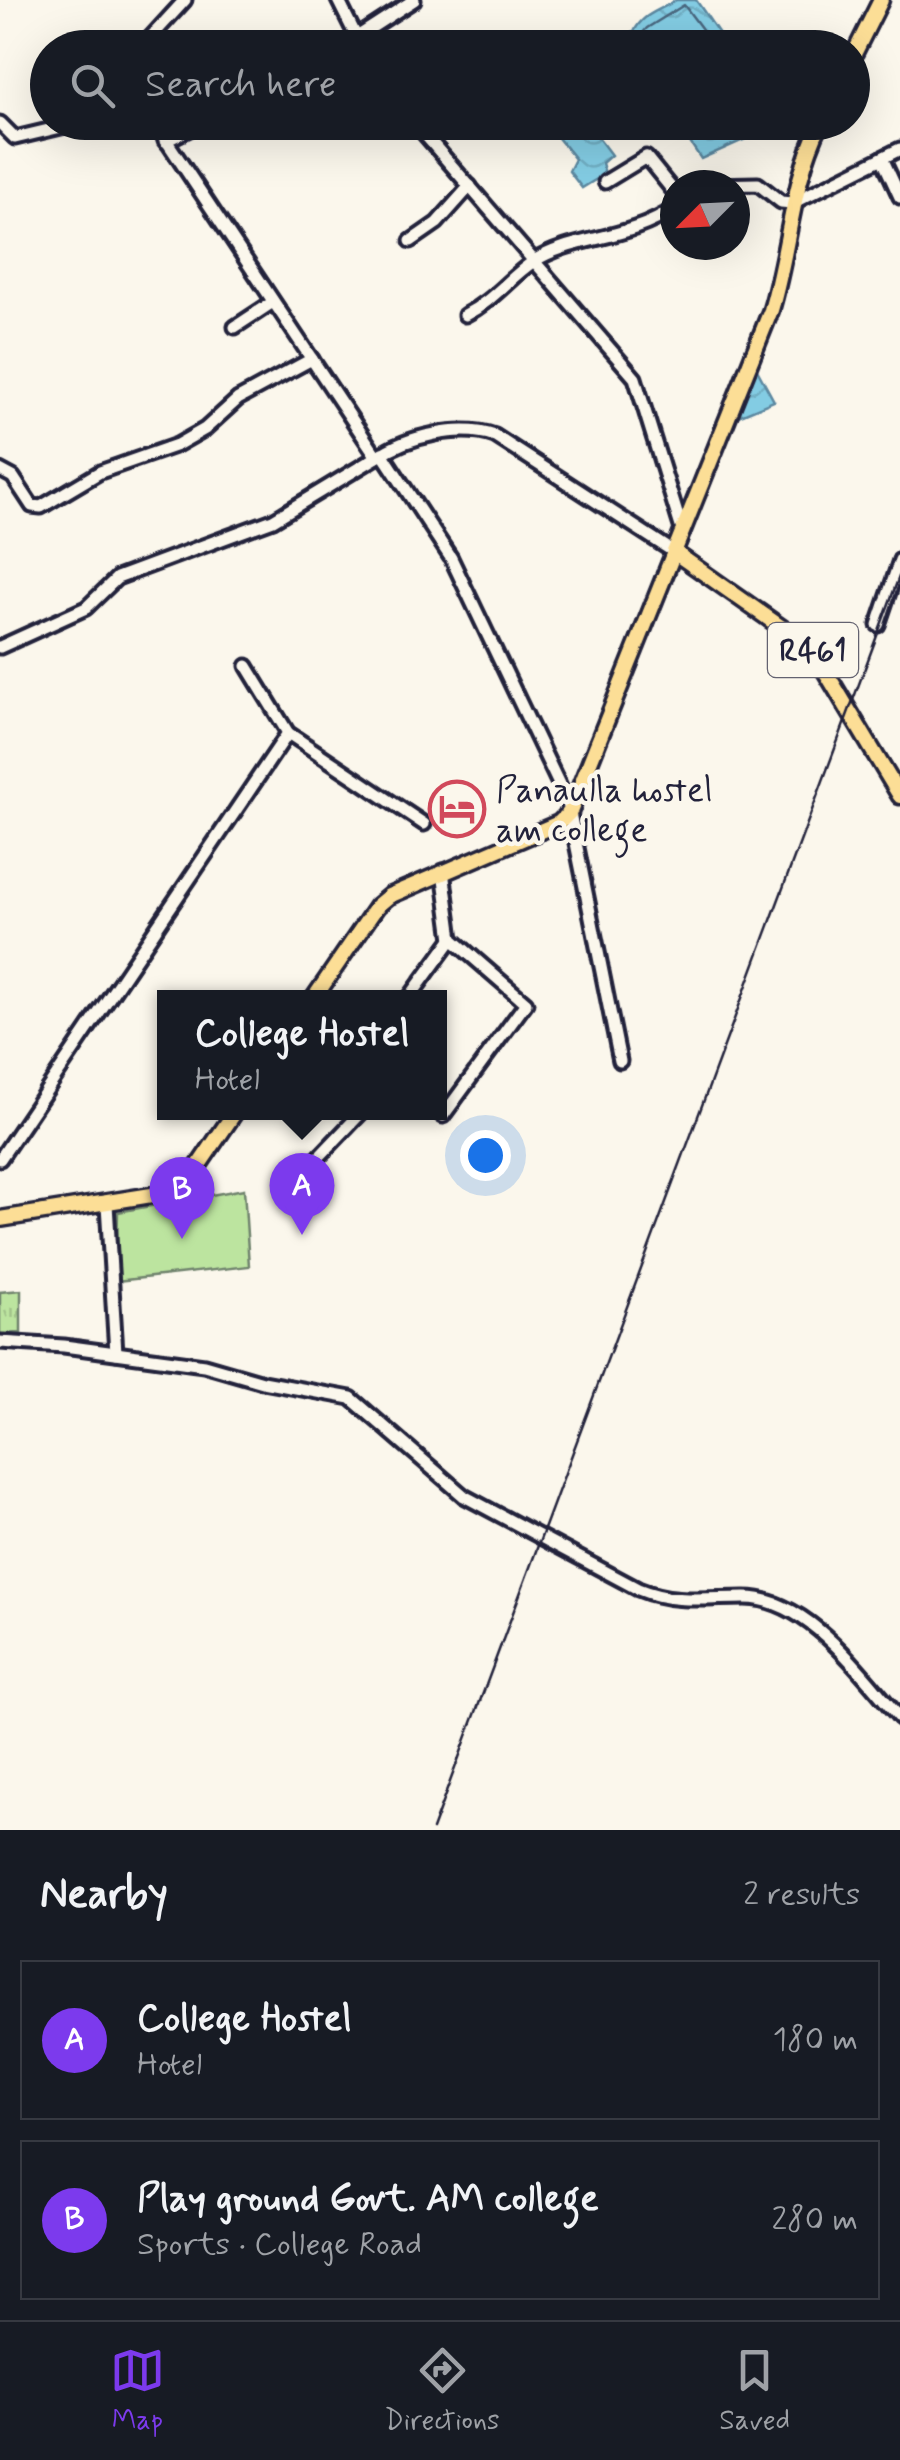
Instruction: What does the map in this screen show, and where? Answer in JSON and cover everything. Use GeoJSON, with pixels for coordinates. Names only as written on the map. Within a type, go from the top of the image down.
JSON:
{"type":"FeatureCollection","features":[{"type":"Feature","properties":{"kind":"main road"},"geometry":{"type":"LineString","coordinates":[[866,30],[881,0]]}},
{"type":"Feature","properties":{"kind":"main road"},"geometry":{"type":"LineString","coordinates":[[320,990],[389,896],[559,823],[570,812],[771,310],[793,228],[792,203],[815,140]]}},
{"type":"Feature","properties":{"kind":"main road","name":"R461"},"geometry":{"type":"LineString","coordinates":[[674,552],[812,649],[900,796]]}},
{"type":"Feature","properties":{"kind":"main road"},"geometry":{"type":"LineString","coordinates":[[0,1219],[177,1191],[230,1120]]}},
{"type":"Feature","properties":{"kind":"street"},"geometry":{"type":"LineString","coordinates":[[158,30],[185,0]]}},
{"type":"Feature","properties":{"kind":"street"},"geometry":{"type":"LineString","coordinates":[[338,0],[354,30]]}},
{"type":"Feature","properties":{"kind":"street"},"geometry":{"type":"LineString","coordinates":[[375,30],[414,0]]}},
{"type":"Feature","properties":{"kind":"street"},"geometry":{"type":"LineString","coordinates":[[0,123],[15,138],[30,137]]}},
{"type":"Feature","properties":{"kind":"street"},"geometry":{"type":"LineString","coordinates":[[430,140],[635,378],[682,530]]}},
{"type":"Feature","properties":{"kind":"street"},"geometry":{"type":"LineString","coordinates":[[165,141],[451,558],[570,812],[569,824],[620,1061]]}},
{"type":"Feature","properties":{"kind":"street"},"geometry":{"type":"LineString","coordinates":[[750,184],[758,184],[781,202],[792,203],[900,150]]}},
{"type":"Feature","properties":{"kind":"street"},"geometry":{"type":"LineString","coordinates":[[604,182],[646,156],[660,174]]}},
{"type":"Feature","properties":{"kind":"street"},"geometry":{"type":"LineString","coordinates":[[882,158],[900,196]]}},
{"type":"Feature","properties":{"kind":"street"},"geometry":{"type":"LineString","coordinates":[[411,241],[437,223],[470,186]]}},
{"type":"Feature","properties":{"kind":"street"},"geometry":{"type":"LineString","coordinates":[[465,315],[484,306],[536,260],[650,226],[660,219]]}},
{"type":"Feature","properties":{"kind":"street"},"geometry":{"type":"LineString","coordinates":[[235,326],[274,302]]}},
{"type":"Feature","properties":{"kind":"street"},"geometry":{"type":"LineString","coordinates":[[0,470],[13,477],[32,506],[41,507],[100,472],[177,444],[205,429],[238,399],[312,360]]}},
{"type":"Feature","properties":{"kind":"street"},"geometry":{"type":"LineString","coordinates":[[0,647],[86,608],[117,578],[273,520],[380,455],[448,432],[478,430],[495,436],[674,552]]}},
{"type":"Feature","properties":{"kind":"street"},"geometry":{"type":"LineString","coordinates":[[878,624],[900,560]]}},
{"type":"Feature","properties":{"kind":"street"},"geometry":{"type":"LineString","coordinates":[[246,666],[288,733],[424,824]]}},
{"type":"Feature","properties":{"kind":"street"},"geometry":{"type":"LineString","coordinates":[[0,1160],[288,733]]}},
{"type":"Feature","properties":{"kind":"street"},"geometry":{"type":"LineString","coordinates":[[442,871],[452,940],[526,1002],[447,1111]]}},
{"type":"Feature","properties":{"kind":"street"},"geometry":{"type":"LineString","coordinates":[[415,990],[452,940]]}},
{"type":"Feature","properties":{"kind":"street"},"geometry":{"type":"LineString","coordinates":[[298,1180],[354,1120]]}},
{"type":"Feature","properties":{"kind":"street"},"geometry":{"type":"LineString","coordinates":[[106,1204],[116,1353]]}},
{"type":"Feature","properties":{"kind":"street"},"geometry":{"type":"LineString","coordinates":[[0,1342],[204,1365],[263,1382],[351,1398],[464,1496],[638,1589],[666,1598],[709,1602],[747,1598],[791,1614],[821,1633],[900,1718]]}},
{"type":"Feature","properties":{"kind":"green space"},"geometry":{"type":"Polygon","coordinates":[[[244,1189],[249,1266],[116,1281],[118,1212],[244,1189]]]}},
{"type":"Feature","properties":{"kind":"green space"},"geometry":{"type":"Polygon","coordinates":[[[21,1290],[21,1333],[0,1334],[0,1292],[21,1290]]]}},
{"type":"Feature","properties":{"kind":"water"},"geometry":{"type":"Polygon","coordinates":[[[676,0],[696,0],[716,30],[635,30],[647,16],[676,0]]]}},
{"type":"Feature","properties":{"kind":"water"},"geometry":{"type":"Polygon","coordinates":[[[560,140],[600,140],[611,155],[602,163],[605,174],[582,188],[569,171],[575,159],[560,140]]]}},
{"type":"Feature","properties":{"kind":"water"},"geometry":{"type":"Polygon","coordinates":[[[688,140],[743,140],[701,159],[688,140]]]}},
{"type":"Feature","properties":{"kind":"water"},"geometry":{"type":"Polygon","coordinates":[[[755,366],[774,401],[736,417],[755,366]]]}},
{"type":"Feature","properties":{"kind":"railway"},"geometry":{"type":"LineString","coordinates":[[432,1830],[900,574]]}},
{"type":"Feature","properties":{"kind":"place","name":"Panaulla hostel am college"},"geometry":{"type":"Point","coordinates":[457,809]}},
{"type":"Feature","properties":{"kind":"place","name":"College Hostel"},"geometry":{"type":"Point","coordinates":[302,1235]}},
{"type":"Feature","properties":{"kind":"place","name":"Play ground Govt. AM college"},"geometry":{"type":"Point","coordinates":[182,1239]}}]}
